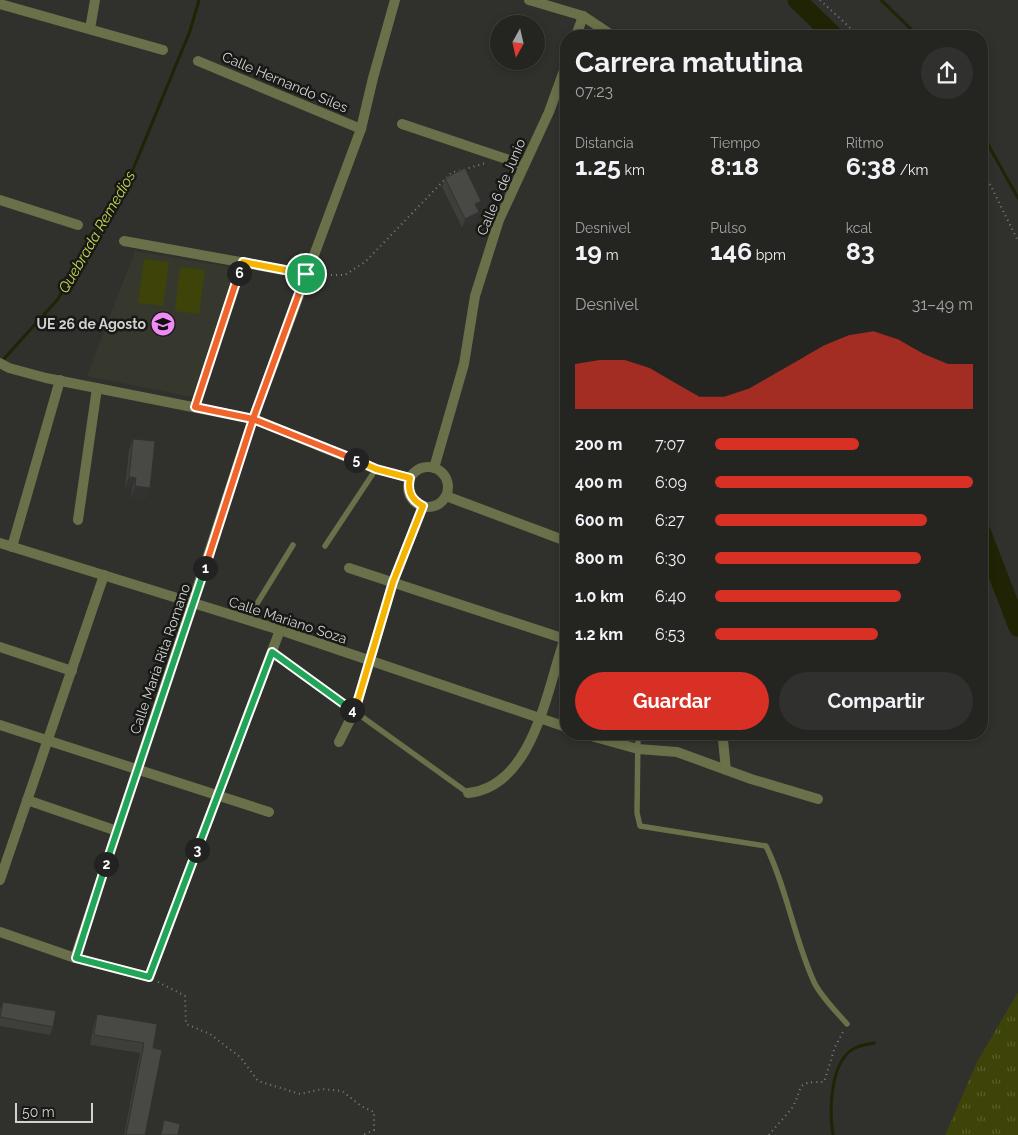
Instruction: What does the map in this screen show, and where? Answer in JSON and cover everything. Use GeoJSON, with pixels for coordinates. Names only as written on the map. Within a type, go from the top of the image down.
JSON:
{"type":"FeatureCollection","features":[{"type":"Feature","properties":{"kind":"street"},"geometry":{"type":"LineString","coordinates":[[90,29],[95,0]]}},
{"type":"Feature","properties":{"kind":"street","name":"Calle María Rita Romano"},"geometry":{"type":"LineString","coordinates":[[76,958],[253,419],[361,129],[395,0]]}},
{"type":"Feature","properties":{"kind":"street"},"geometry":{"type":"LineString","coordinates":[[530,0],[583,16],[604,30]]}},
{"type":"Feature","properties":{"kind":"street"},"geometry":{"type":"LineString","coordinates":[[0,4],[163,50]]}},
{"type":"Feature","properties":{"kind":"street"},"geometry":{"type":"LineString","coordinates":[[578,30],[583,16]]}},
{"type":"Feature","properties":{"kind":"street","name":"Calle Hernando Siles"},"geometry":{"type":"LineString","coordinates":[[198,61],[361,129]]}},
{"type":"Feature","properties":{"kind":"street","name":"Calle 6 de Junio"},"geometry":{"type":"LineString","coordinates":[[434,468],[464,364],[475,296],[499,220],[549,112],[560,82]]}},
{"type":"Feature","properties":{"kind":"street"},"geometry":{"type":"LineString","coordinates":[[402,124],[524,165]]}},
{"type":"Feature","properties":{"kind":"street"},"geometry":{"type":"LineString","coordinates":[[0,200],[78,225]]}},
{"type":"Feature","properties":{"kind":"street"},"geometry":{"type":"LineString","coordinates":[[124,241],[306,274]]}},
{"type":"Feature","properties":{"kind":"street"},"geometry":{"type":"LineString","coordinates":[[195,407],[243,262]]}},
{"type":"Feature","properties":{"kind":"street"},"geometry":{"type":"LineString","coordinates":[[4,366],[97,388],[253,419],[376,469],[410,478]]}},
{"type":"Feature","properties":{"kind":"street"},"geometry":{"type":"LineString","coordinates":[[12,548],[60,380]]}},
{"type":"Feature","properties":{"kind":"street"},"geometry":{"type":"LineString","coordinates":[[78,520],[97,388]]}},
{"type":"Feature","properties":{"kind":"street"},"geometry":{"type":"LineString","coordinates":[[434,468],[444,474],[447,479],[448,491],[446,496],[436,505],[423,506],[417,503],[409,492],[410,478],[418,470],[434,468]]}},
{"type":"Feature","properties":{"kind":"street"},"geometry":{"type":"LineString","coordinates":[[446,496],[560,539]]}},
{"type":"Feature","properties":{"kind":"street"},"geometry":{"type":"LineString","coordinates":[[339,742],[354,711],[393,582],[423,506]]}},
{"type":"Feature","properties":{"kind":"street","name":"Calle Mariano Soza"},"geometry":{"type":"LineString","coordinates":[[0,543],[280,630],[560,725]]}},
{"type":"Feature","properties":{"kind":"street"},"geometry":{"type":"LineString","coordinates":[[349,568],[560,635]]}},
{"type":"Feature","properties":{"kind":"street"},"geometry":{"type":"LineString","coordinates":[[0,880],[104,576]]}},
{"type":"Feature","properties":{"kind":"street"},"geometry":{"type":"LineString","coordinates":[[0,932],[76,958],[149,977],[280,630]]}},
{"type":"Feature","properties":{"kind":"street"},"geometry":{"type":"LineString","coordinates":[[0,647],[72,671]]}},
{"type":"Feature","properties":{"kind":"street"},"geometry":{"type":"LineString","coordinates":[[468,793],[482,792],[503,778],[520,761],[530,743],[560,655]]}},
{"type":"Feature","properties":{"kind":"street"},"geometry":{"type":"LineString","coordinates":[[0,725],[269,812]]}},
{"type":"Feature","properties":{"kind":"street"},"geometry":{"type":"LineString","coordinates":[[606,740],[638,749],[677,752],[726,770],[818,799]]}},
{"type":"Feature","properties":{"kind":"street"},"geometry":{"type":"LineString","coordinates":[[723,740],[726,770]]}},
{"type":"Feature","properties":{"kind":"street"},"geometry":{"type":"LineString","coordinates":[[28,800],[117,831]]}},
{"type":"Feature","properties":{"kind":"lane"},"geometry":{"type":"LineString","coordinates":[[325,546],[376,469]]}},
{"type":"Feature","properties":{"kind":"lane"},"geometry":{"type":"LineString","coordinates":[[247,620],[294,545]]}},
{"type":"Feature","properties":{"kind":"lane"},"geometry":{"type":"LineString","coordinates":[[272,652],[468,793]]}},
{"type":"Feature","properties":{"kind":"lane"},"geometry":{"type":"LineString","coordinates":[[638,740],[637,813],[640,826],[766,846],[779,874],[794,927],[815,984],[847,1024]]}},
{"type":"Feature","properties":{"kind":"path"},"geometry":{"type":"LineString","coordinates":[[820,0],[852,30]]}},
{"type":"Feature","properties":{"kind":"path"},"geometry":{"type":"LineString","coordinates":[[306,274],[345,275],[365,262],[451,173],[503,158]]}},
{"type":"Feature","properties":{"kind":"path"},"geometry":{"type":"LineString","coordinates":[[988,180],[1018,241]]}},
{"type":"Feature","properties":{"kind":"path"},"geometry":{"type":"LineString","coordinates":[[149,977],[185,996],[186,1024],[210,1034],[240,1057],[258,1081],[300,1094],[322,1089],[342,1091],[361,1106],[374,1112],[374,1130],[363,1135]]}},
{"type":"Feature","properties":{"kind":"path"},"geometry":{"type":"LineString","coordinates":[[768,1135],[792,1107],[798,1090],[809,1081],[824,1082],[834,1047],[847,1024]]}},
{"type":"Feature","properties":{"kind":"shaded area","name":"UE 26 de Agosto"},"geometry":{"type":"Polygon","coordinates":[[[135,251],[235,268],[237,271],[196,395],[191,397],[87,376],[135,251]]]}},
{"type":"Feature","properties":{"kind":"green space"},"geometry":{"type":"Polygon","coordinates":[[[144,259],[169,262],[163,306],[138,303],[144,259]]]}},
{"type":"Feature","properties":{"kind":"green space"},"geometry":{"type":"Polygon","coordinates":[[[180,267],[205,270],[199,314],[175,311],[180,267]]]}},
{"type":"Feature","properties":{"kind":"green space"},"geometry":{"type":"Polygon","coordinates":[[[1018,992],[1018,1135],[945,1135],[977,1062],[1018,992]]]}},
{"type":"Feature","properties":{"kind":"building"},"geometry":{"type":"Polygon","coordinates":[[[465,168],[481,201],[475,204],[479,212],[465,219],[445,178],[465,168]]]}},
{"type":"Feature","properties":{"kind":"building"},"geometry":{"type":"Polygon","coordinates":[[[133,439],[155,441],[150,488],[135,486],[136,478],[129,477],[133,439]]]}},
{"type":"Feature","properties":{"kind":"building"},"geometry":{"type":"Polygon","coordinates":[[[3,1002],[56,1011],[53,1027],[0,1017],[3,1002]]]}},
{"type":"Feature","properties":{"kind":"building"},"geometry":{"type":"Polygon","coordinates":[[[97,1014],[157,1024],[153,1048],[162,1050],[145,1135],[126,1135],[144,1043],[94,1035],[97,1014]]]}},
{"type":"Feature","properties":{"kind":"building"},"geometry":{"type":"Polygon","coordinates":[[[164,1120],[180,1124],[178,1135],[161,1135],[164,1120]]]}},
{"type":"Feature","properties":{"kind":"waterway","name":"Quebrada Remedios"},"geometry":{"type":"LineString","coordinates":[[2,361],[58,299],[129,179],[190,31],[199,0]]}},
{"type":"Feature","properties":{"kind":"waterway"},"geometry":{"type":"LineString","coordinates":[[797,0],[828,30]]}},
{"type":"Feature","properties":{"kind":"waterway"},"geometry":{"type":"LineString","coordinates":[[881,0],[912,30]]}},
{"type":"Feature","properties":{"kind":"waterway"},"geometry":{"type":"LineString","coordinates":[[988,144],[1018,198]]}},
{"type":"Feature","properties":{"kind":"waterway"},"geometry":{"type":"LineString","coordinates":[[988,549],[1018,627]]}},
{"type":"Feature","properties":{"kind":"waterway"},"geometry":{"type":"LineString","coordinates":[[833,1135],[831,1113],[833,1087],[840,1063],[855,1048],[874,1043]]}},
{"type":"Feature","properties":{"kind":"place","name":"UE 26 de Agosto"},"geometry":{"type":"Point","coordinates":[163,324]}},
{"type":"Feature","properties":{"kind":"route"},"geometry":{"type":"LineString","coordinates":[[306,274],[243,262],[195,407],[253,419],[376,469],[410,478],[409,492],[417,503],[423,506],[393,582],[355,710],[272,652],[149,977],[76,958],[253,419],[306,274]]}}]}
